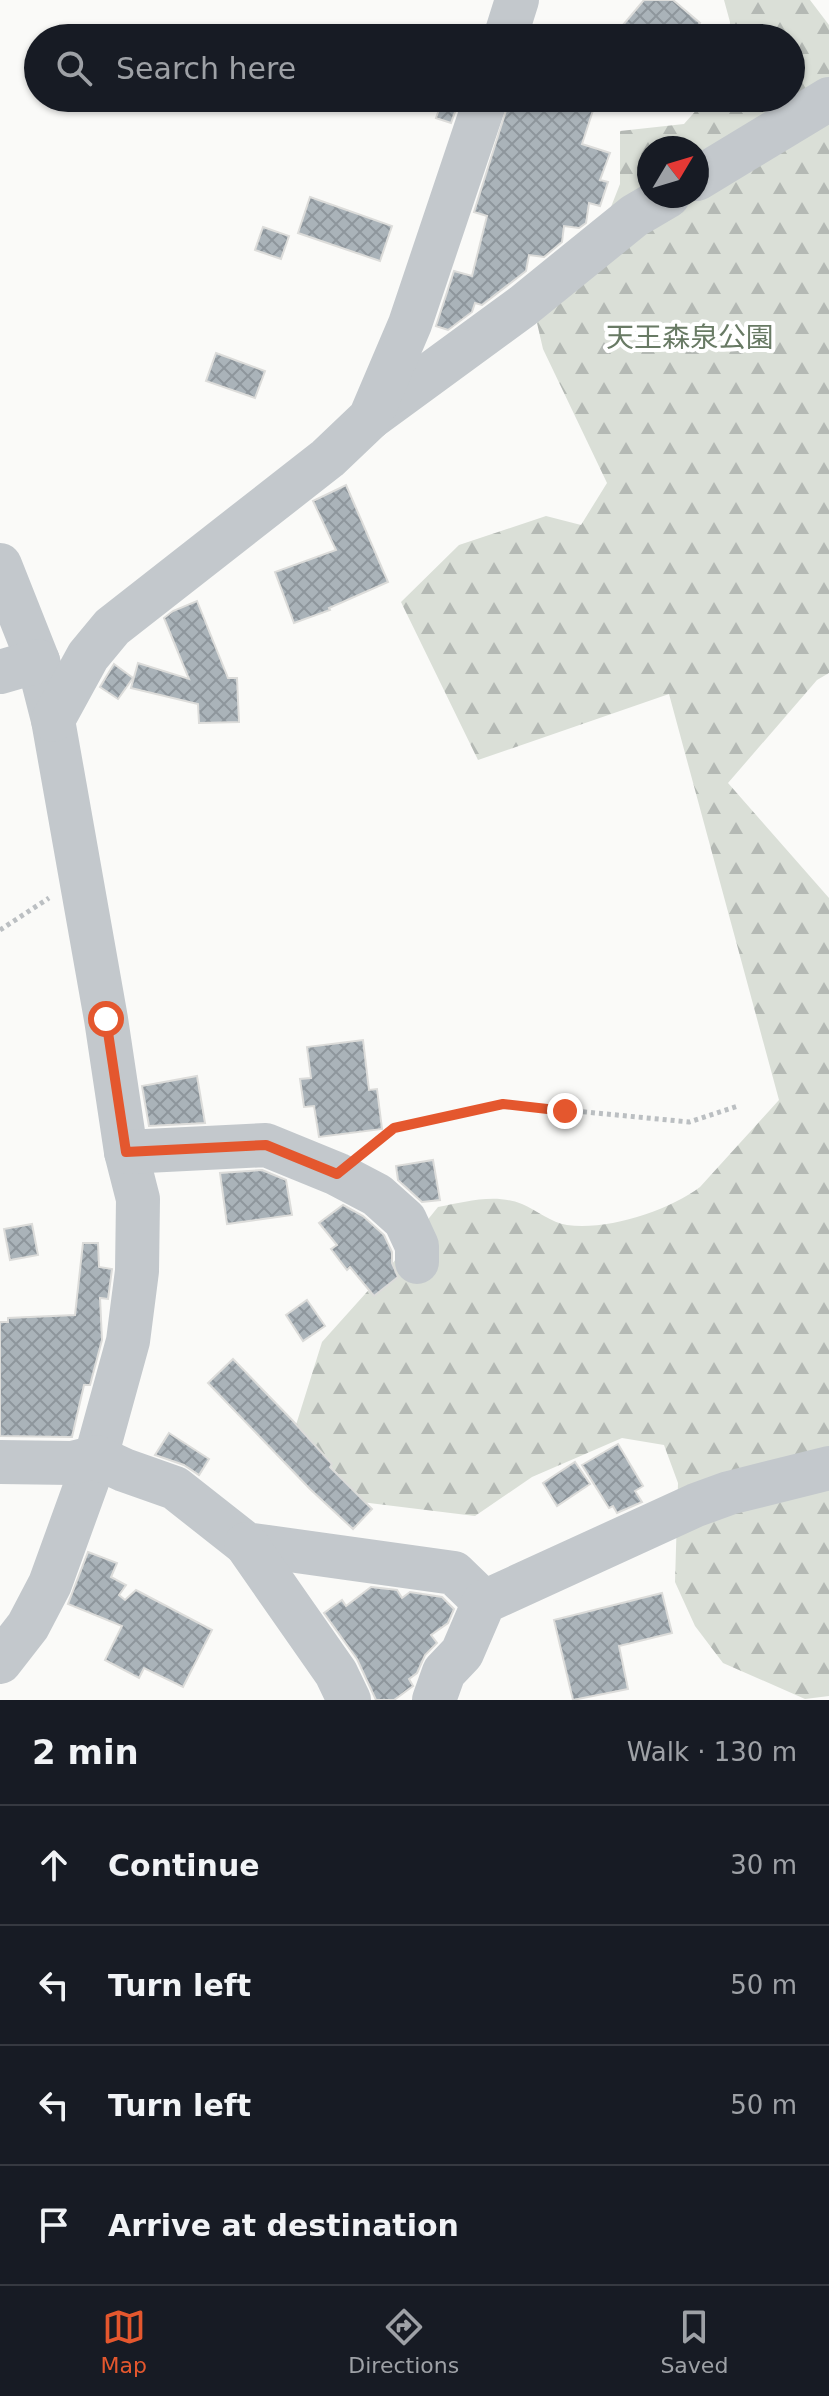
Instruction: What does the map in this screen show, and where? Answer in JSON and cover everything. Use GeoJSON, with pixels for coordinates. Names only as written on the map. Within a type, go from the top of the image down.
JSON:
{"type":"FeatureCollection","features":[{"type":"Feature","properties":{"kind":"street"},"geometry":{"type":"LineString","coordinates":[[509,24],[517,0]]}},
{"type":"Feature","properties":{"kind":"street"},"geometry":{"type":"LineString","coordinates":[[709,172],[829,99]]}},
{"type":"Feature","properties":{"kind":"street"},"geometry":{"type":"LineString","coordinates":[[370,418],[410,324],[481,112]]}},
{"type":"Feature","properties":{"kind":"street"},"geometry":{"type":"LineString","coordinates":[[53,720],[88,656],[112,627],[328,458],[370,418],[523,306],[648,208]]}},
{"type":"Feature","properties":{"kind":"street"},"geometry":{"type":"LineString","coordinates":[[0,565],[19,667],[53,720],[106,1019],[126,1152],[138,1199],[137,1271],[128,1341],[96,1457],[50,1584],[28,1626],[0,1662]]}},
{"type":"Feature","properties":{"kind":"street"},"geometry":{"type":"LineString","coordinates":[[126,1152],[266,1145],[337,1174],[377,1195],[405,1220],[417,1246],[417,1262]]}},
{"type":"Feature","properties":{"kind":"street"},"geometry":{"type":"LineString","coordinates":[[0,1462],[72,1463],[96,1457],[175,1488],[246,1544],[336,1673],[349,1700]]}},
{"type":"Feature","properties":{"kind":"street"},"geometry":{"type":"LineString","coordinates":[[434,1700],[444,1672],[462,1653],[484,1602],[696,1505],[729,1493],[829,1468]]}},
{"type":"Feature","properties":{"kind":"street"},"geometry":{"type":"LineString","coordinates":[[246,1544],[454,1573],[484,1602]]}},
{"type":"Feature","properties":{"kind":"street"},"geometry":{"type":"LineString","coordinates":[[460,1700],[462,1653]]}},
{"type":"Feature","properties":{"kind":"path"},"geometry":{"type":"LineString","coordinates":[[0,930],[80,878]]}},
{"type":"Feature","properties":{"kind":"path"},"geometry":{"type":"LineString","coordinates":[[337,1174],[394,1128],[503,1104],[689,1122],[738,1106]]}},
{"type":"Feature","properties":{"kind":"green space","name":"天王森泉公園"},"geometry":{"type":"Polygon","coordinates":[[[724,0],[810,0],[829,25],[829,673],[817,680],[728,783],[829,898],[829,1696],[805,1699],[723,1663],[695,1626],[675,1582],[678,1483],[664,1445],[622,1438],[532,1477],[475,1516],[361,1502],[296,1425],[322,1342],[438,1207],[501,1199],[522,1204],[561,1224],[583,1226],[636,1217],[671,1204],[700,1187],[779,1100],[669,694],[478,760],[401,602],[459,545],[546,516],[581,525],[607,483],[543,349],[528,284],[609,212],[620,184],[620,131],[684,124],[695,112],[805,112],[805,24],[730,24],[724,0]]]}},
{"type":"Feature","properties":{"kind":"building"},"geometry":{"type":"Polygon","coordinates":[[[644,0],[673,0],[700,23],[699,24],[624,24],[644,0]]]}},
{"type":"Feature","properties":{"kind":"building"},"geometry":{"type":"Polygon","coordinates":[[[438,112],[455,112],[451,123],[436,118],[438,112]]]}},
{"type":"Feature","properties":{"kind":"building"},"geometry":{"type":"Polygon","coordinates":[[[506,112],[592,112],[582,144],[610,153],[600,180],[608,182],[600,206],[589,203],[586,223],[579,228],[564,226],[562,242],[544,257],[529,255],[526,271],[482,305],[475,303],[472,312],[448,330],[436,326],[454,271],[472,276],[487,216],[474,212],[506,112]]]}},
{"type":"Feature","properties":{"kind":"building"},"geometry":{"type":"Polygon","coordinates":[[[310,197],[392,226],[380,261],[298,233],[310,197]]]}},
{"type":"Feature","properties":{"kind":"building"},"geometry":{"type":"Polygon","coordinates":[[[263,227],[289,236],[281,259],[255,250],[263,227]]]}},
{"type":"Feature","properties":{"kind":"building"},"geometry":{"type":"Polygon","coordinates":[[[216,353],[265,371],[255,398],[206,381],[216,353]]]}},
{"type":"Feature","properties":{"kind":"building"},"geometry":{"type":"Polygon","coordinates":[[[346,485],[388,582],[330,610],[294,623],[275,572],[336,550],[313,501],[346,485]]]}},
{"type":"Feature","properties":{"kind":"building"},"geometry":{"type":"Polygon","coordinates":[[[197,601],[228,678],[237,678],[239,722],[199,723],[198,704],[131,688],[138,663],[189,679],[164,618],[197,601]]]}},
{"type":"Feature","properties":{"kind":"building"},"geometry":{"type":"Polygon","coordinates":[[[114,664],[133,678],[118,699],[100,687],[114,664]]]}},
{"type":"Feature","properties":{"kind":"building"},"geometry":{"type":"Polygon","coordinates":[[[363,1040],[369,1090],[377,1089],[382,1129],[319,1137],[314,1106],[304,1107],[300,1079],[311,1078],[307,1047],[363,1040]]]}},
{"type":"Feature","properties":{"kind":"building"},"geometry":{"type":"Polygon","coordinates":[[[197,1076],[205,1123],[149,1126],[142,1086],[197,1076]]]}},
{"type":"Feature","properties":{"kind":"building"},"geometry":{"type":"Polygon","coordinates":[[[433,1160],[440,1200],[422,1202],[398,1180],[396,1166],[433,1160]]]}},
{"type":"Feature","properties":{"kind":"building"},"geometry":{"type":"Polygon","coordinates":[[[262,1170],[286,1180],[292,1215],[227,1224],[220,1173],[262,1170]]]}},
{"type":"Feature","properties":{"kind":"building"},"geometry":{"type":"Polygon","coordinates":[[[343,1205],[363,1216],[384,1235],[392,1252],[392,1263],[398,1277],[374,1296],[331,1249],[337,1245],[319,1223],[343,1205]]]}},
{"type":"Feature","properties":{"kind":"building"},"geometry":{"type":"Polygon","coordinates":[[[32,1224],[38,1255],[10,1260],[4,1229],[32,1224]]]}},
{"type":"Feature","properties":{"kind":"building"},"geometry":{"type":"Polygon","coordinates":[[[83,1243],[98,1243],[99,1267],[112,1269],[108,1299],[100,1298],[102,1340],[90,1385],[84,1385],[72,1437],[0,1436],[0,1322],[8,1322],[8,1318],[75,1315],[83,1243]]]}},
{"type":"Feature","properties":{"kind":"building"},"geometry":{"type":"Polygon","coordinates":[[[307,1300],[325,1326],[303,1341],[286,1315],[307,1300]]]}},
{"type":"Feature","properties":{"kind":"building"},"geometry":{"type":"Polygon","coordinates":[[[233,1359],[372,1509],[353,1529],[208,1383],[233,1359]]]}},
{"type":"Feature","properties":{"kind":"building"},"geometry":{"type":"Polygon","coordinates":[[[169,1433],[209,1459],[199,1475],[184,1465],[155,1455],[169,1433]]]}},
{"type":"Feature","properties":{"kind":"building"},"geometry":{"type":"Polygon","coordinates":[[[618,1444],[643,1486],[635,1491],[642,1502],[617,1513],[613,1506],[609,1508],[582,1465],[618,1444]]]}},
{"type":"Feature","properties":{"kind":"building"},"geometry":{"type":"Polygon","coordinates":[[[575,1462],[590,1484],[557,1506],[543,1483],[575,1462]]]}},
{"type":"Feature","properties":{"kind":"building"},"geometry":{"type":"Polygon","coordinates":[[[88,1552],[117,1563],[111,1577],[126,1585],[119,1595],[125,1600],[136,1590],[212,1630],[183,1687],[144,1668],[139,1678],[105,1660],[122,1626],[68,1604],[88,1552]]]}},
{"type":"Feature","properties":{"kind":"building"},"geometry":{"type":"Polygon","coordinates":[[[371,1587],[397,1590],[402,1598],[410,1592],[442,1597],[454,1609],[448,1623],[431,1635],[437,1643],[425,1655],[417,1673],[409,1679],[413,1686],[394,1700],[376,1700],[357,1659],[324,1613],[342,1600],[346,1606],[371,1587]]]}},
{"type":"Feature","properties":{"kind":"building"},"geometry":{"type":"Polygon","coordinates":[[[662,1593],[672,1633],[619,1646],[628,1689],[573,1700],[554,1620],[662,1593]]]}},
{"type":"Feature","properties":{"kind":"route"},"geometry":{"type":"LineString","coordinates":[[106,1019],[126,1152],[266,1145],[337,1174],[394,1128],[503,1104],[565,1111]]}}]}
